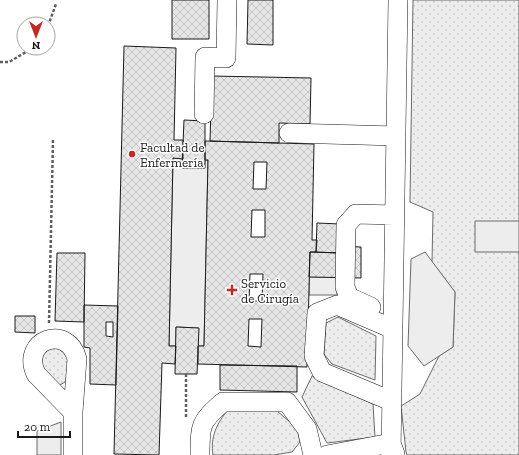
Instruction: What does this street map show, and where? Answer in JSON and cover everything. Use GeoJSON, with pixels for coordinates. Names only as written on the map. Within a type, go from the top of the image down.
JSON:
{"type":"FeatureCollection","features":[{"type":"Feature","properties":{"kind":"lane"},"geometry":{"type":"LineString","coordinates":[[204,114],[205,57],[226,58],[227,0]]}},
{"type":"Feature","properties":{"kind":"lane"},"geometry":{"type":"LineString","coordinates":[[327,455],[392,451],[391,401],[398,0]]}},
{"type":"Feature","properties":{"kind":"lane"},"geometry":{"type":"LineString","coordinates":[[289,133],[396,136]]}},
{"type":"Feature","properties":{"kind":"lane"},"geometry":{"type":"LineString","coordinates":[[393,323],[349,297],[345,287],[346,225],[356,214],[394,215]]}},
{"type":"Feature","properties":{"kind":"lane"},"geometry":{"type":"LineString","coordinates":[[391,401],[322,372],[314,356],[318,313],[337,305],[393,323]]}},
{"type":"Feature","properties":{"kind":"lane"},"geometry":{"type":"LineString","coordinates":[[73,412],[36,374],[33,367],[32,360],[34,352],[38,346],[51,339],[58,339],[71,346],[77,359],[73,412],[73,455]]}},
{"type":"Feature","properties":{"kind":"lane"},"geometry":{"type":"LineString","coordinates":[[200,455],[200,430],[207,416],[223,402],[287,402],[307,429],[313,455]]}},
{"type":"Feature","properties":{"kind":"path"},"geometry":{"type":"LineString","coordinates":[[52,16],[56,4]]}},
{"type":"Feature","properties":{"kind":"path"},"geometry":{"type":"LineString","coordinates":[[0,62],[9,62],[19,56]]}},
{"type":"Feature","properties":{"kind":"path"},"geometry":{"type":"LineString","coordinates":[[51,339],[48,317],[53,140]]}},
{"type":"Feature","properties":{"kind":"path"},"geometry":{"type":"LineString","coordinates":[[186,374],[186,418]]}},
{"type":"Feature","properties":{"kind":"shaded area"},"geometry":{"type":"Polygon","coordinates":[[[413,0],[519,0],[519,455],[407,455],[406,452],[401,406],[420,394],[439,356],[453,347],[455,292],[432,262],[433,212],[410,202],[413,0]]]}},
{"type":"Feature","properties":{"kind":"shaded area"},"geometry":{"type":"Polygon","coordinates":[[[173,158],[183,159],[183,168],[204,168],[205,160],[208,160],[204,346],[198,346],[198,328],[176,327],[176,346],[169,346],[173,158]]]}},
{"type":"Feature","properties":{"kind":"shaded area"},"geometry":{"type":"Polygon","coordinates":[[[475,221],[519,221],[519,252],[475,252],[475,221]]]}},
{"type":"Feature","properties":{"kind":"shaded area"},"geometry":{"type":"Polygon","coordinates":[[[425,252],[455,292],[453,347],[424,366],[408,346],[411,259],[425,252]]]}},
{"type":"Feature","properties":{"kind":"shaded area"},"geometry":{"type":"Polygon","coordinates":[[[309,277],[337,277],[337,295],[309,295],[309,277]]]}},
{"type":"Feature","properties":{"kind":"shaded area"},"geometry":{"type":"Polygon","coordinates":[[[338,317],[376,336],[375,380],[332,364],[324,354],[326,323],[338,317]]]}},
{"type":"Feature","properties":{"kind":"shaded area"},"geometry":{"type":"Polygon","coordinates":[[[48,348],[58,348],[68,356],[68,375],[65,382],[62,384],[57,385],[42,369],[42,355],[48,348]]]}},
{"type":"Feature","properties":{"kind":"shaded area"},"geometry":{"type":"Polygon","coordinates":[[[312,376],[373,404],[375,437],[327,443],[302,397],[312,376]]]}},
{"type":"Feature","properties":{"kind":"shaded area"},"geometry":{"type":"Polygon","coordinates":[[[228,410],[277,411],[297,428],[300,442],[292,452],[274,455],[213,455],[212,448],[215,431],[228,410]]]}},
{"type":"Feature","properties":{"kind":"shaded area"},"geometry":{"type":"Polygon","coordinates":[[[61,422],[61,455],[37,455],[37,431],[61,422]]]}},
{"type":"Feature","properties":{"kind":"building"},"geometry":{"type":"Polygon","coordinates":[[[172,0],[209,0],[209,39],[172,39],[172,0]]]}},
{"type":"Feature","properties":{"kind":"building"},"geometry":{"type":"Polygon","coordinates":[[[248,0],[273,0],[273,45],[247,44],[248,0]]]}},
{"type":"Feature","properties":{"kind":"building"},"geometry":{"type":"Polygon","coordinates":[[[124,46],[176,48],[174,140],[183,140],[183,159],[173,158],[169,346],[176,346],[175,364],[162,363],[159,455],[114,454],[124,46]]]}},
{"type":"Feature","properties":{"kind":"building"},"geometry":{"type":"Polygon","coordinates":[[[212,76],[311,78],[310,124],[279,123],[279,143],[210,141],[212,76]]]}},
{"type":"Feature","properties":{"kind":"building"},"geometry":{"type":"Polygon","coordinates":[[[184,120],[205,121],[205,168],[182,168],[184,120]]]}},
{"type":"Feature","properties":{"kind":"building"},"geometry":{"type":"Polygon","coordinates":[[[205,141],[314,144],[312,240],[317,240],[316,252],[310,252],[307,367],[198,364],[198,346],[204,346],[208,160],[205,160],[205,141]],[[254,162],[253,189],[266,189],[267,162],[254,162]],[[252,210],[251,237],[265,237],[265,210],[252,210]],[[250,274],[249,301],[262,301],[263,274],[250,274]],[[249,319],[248,346],[261,347],[262,319],[249,319]]]}},
{"type":"Feature","properties":{"kind":"building"},"geometry":{"type":"Polygon","coordinates":[[[317,223],[340,224],[339,253],[316,252],[317,223]]]}},
{"type":"Feature","properties":{"kind":"building"},"geometry":{"type":"Polygon","coordinates":[[[340,246],[361,247],[361,278],[309,277],[310,252],[340,253],[340,246]]]}},
{"type":"Feature","properties":{"kind":"building"},"geometry":{"type":"Polygon","coordinates":[[[57,253],[85,253],[84,322],[55,321],[57,253]]]}},
{"type":"Feature","properties":{"kind":"building"},"geometry":{"type":"Polygon","coordinates":[[[84,305],[118,306],[116,385],[90,384],[90,348],[84,347],[84,305]],[[106,322],[106,336],[113,337],[113,322],[106,322]]]}},
{"type":"Feature","properties":{"kind":"building"},"geometry":{"type":"Polygon","coordinates":[[[15,316],[35,316],[35,333],[15,332],[15,316]]]}},
{"type":"Feature","properties":{"kind":"building"},"geometry":{"type":"Polygon","coordinates":[[[176,327],[199,328],[197,374],[175,374],[176,327]]]}},
{"type":"Feature","properties":{"kind":"building"},"geometry":{"type":"Polygon","coordinates":[[[220,365],[297,366],[297,392],[220,390],[220,365]]]}},
{"type":"Feature","properties":{"kind":"place","name":"Facultad de Enfermería"},"geometry":{"type":"Point","coordinates":[132,154]}},
{"type":"Feature","properties":{"kind":"place","name":"Servicio de Cirugía"},"geometry":{"type":"Point","coordinates":[232,290]}}]}
